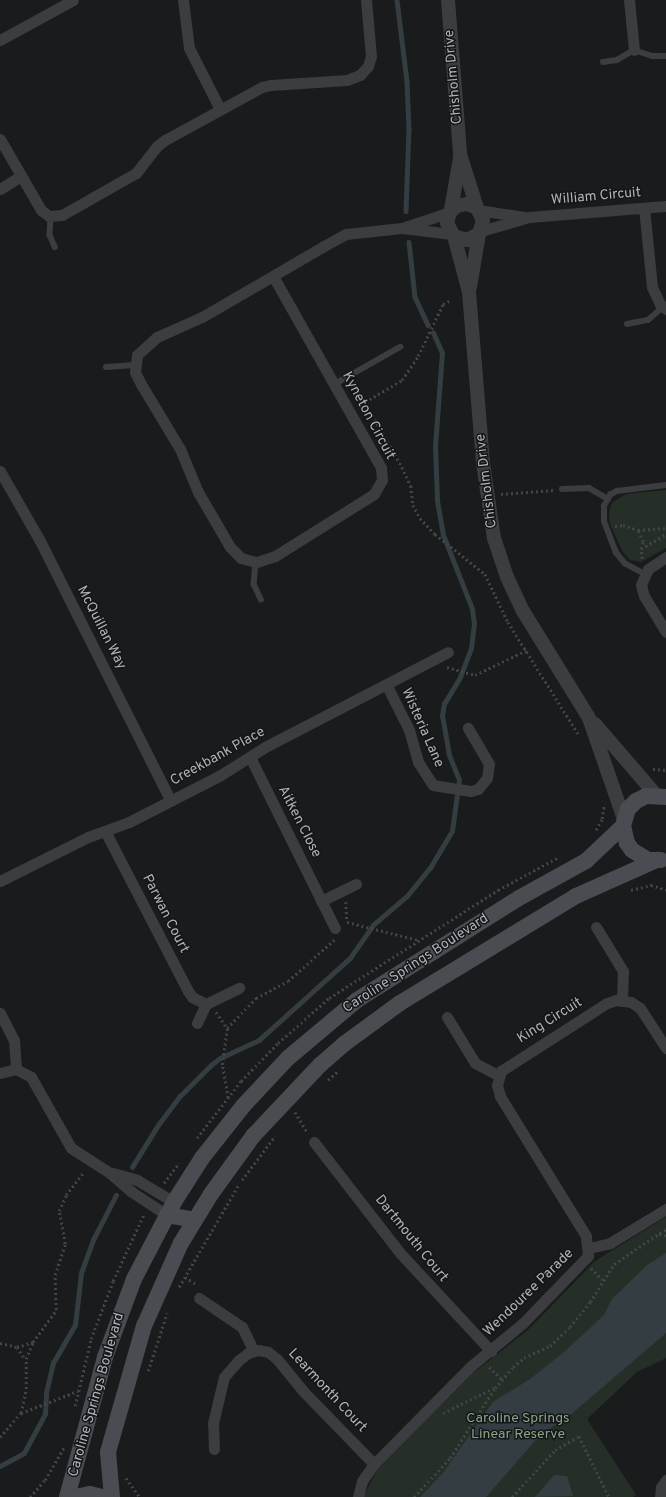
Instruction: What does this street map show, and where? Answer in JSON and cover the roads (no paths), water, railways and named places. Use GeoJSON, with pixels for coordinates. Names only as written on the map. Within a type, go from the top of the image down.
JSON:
{"type":"FeatureCollection","features":[{"type":"Feature","properties":{"kind":"main road","name":"Caroline Springs Boulevard"},"geometry":{"type":"LineString","coordinates":[[67,1497],[118,1318],[134,1280],[170,1208],[202,1158],[243,1106],[283,1064],[333,1018],[383,982],[455,937],[586,861],[623,822],[636,802],[662,795]]}},
{"type":"Feature","properties":{"kind":"main road"},"geometry":{"type":"LineString","coordinates":[[623,822],[627,843],[632,850],[648,860],[662,861]]}},
{"type":"Feature","properties":{"kind":"main road","name":"Caroline Springs Boulevard"},"geometry":{"type":"LineString","coordinates":[[112,1497],[108,1452],[124,1389],[144,1326],[161,1283],[194,1220],[228,1168],[253,1136],[292,1092],[344,1044],[400,1003],[557,907],[662,861]]}},
{"type":"Feature","properties":{"kind":"main road"},"geometry":{"type":"LineString","coordinates":[[170,1208],[194,1220]]}},
{"type":"Feature","properties":{"kind":"main road"},"geometry":{"type":"LineString","coordinates":[[75,1497],[90,1494],[101,1497]]}},
{"type":"Feature","properties":{"kind":"street"},"geometry":{"type":"LineString","coordinates":[[0,40],[72,0]]}},
{"type":"Feature","properties":{"kind":"street"},"geometry":{"type":"LineString","coordinates":[[183,0],[189,48],[220,109]]}},
{"type":"Feature","properties":{"kind":"street"},"geometry":{"type":"LineString","coordinates":[[0,139],[40,210],[51,216],[62,215],[132,177],[160,144],[220,109],[271,85],[347,80],[360,75],[368,66],[371,56],[366,0]]}},
{"type":"Feature","properties":{"kind":"street","name":"Chisholm Drive"},"geometry":{"type":"LineString","coordinates":[[448,0],[460,154],[451,211]]}},
{"type":"Feature","properties":{"kind":"street"},"geometry":{"type":"LineString","coordinates":[[629,0],[634,50]]}},
{"type":"Feature","properties":{"kind":"street","name":"Chisholm Drive"},"geometry":{"type":"LineString","coordinates":[[460,154],[478,209]]}},
{"type":"Feature","properties":{"kind":"street"},"geometry":{"type":"LineString","coordinates":[[0,189],[21,176]]}},
{"type":"Feature","properties":{"kind":"street"},"geometry":{"type":"LineString","coordinates":[[256,562],[241,558],[230,547],[198,492],[180,449],[141,384],[135,364],[141,349],[150,342],[202,317],[346,234],[402,228],[451,211],[464,204],[478,209],[483,220],[480,233],[467,240],[453,235],[402,228]]}},
{"type":"Feature","properties":{"kind":"street","name":"William Circuit"},"geometry":{"type":"LineString","coordinates":[[478,209],[529,217],[666,206]]}},
{"type":"Feature","properties":{"kind":"street"},"geometry":{"type":"LineString","coordinates":[[644,208],[652,287],[664,308]]}},
{"type":"Feature","properties":{"kind":"street"},"geometry":{"type":"LineString","coordinates":[[451,211],[447,224],[453,235]]}},
{"type":"Feature","properties":{"kind":"street","name":"William Circuit"},"geometry":{"type":"LineString","coordinates":[[480,233],[529,217]]}},
{"type":"Feature","properties":{"kind":"street","name":"Chisholm Drive"},"geometry":{"type":"LineString","coordinates":[[469,292],[480,233]]}},
{"type":"Feature","properties":{"kind":"street","name":"Chisholm Drive"},"geometry":{"type":"LineString","coordinates":[[453,235],[469,292],[490,521],[507,577],[531,623],[589,718],[662,795]]}},
{"type":"Feature","properties":{"kind":"street","name":"Kyneton Circuit"},"geometry":{"type":"LineString","coordinates":[[256,562],[275,556],[374,494],[382,480],[381,468],[273,276]]}},
{"type":"Feature","properties":{"kind":"street","name":"McQuillan Way"},"geometry":{"type":"LineString","coordinates":[[0,471],[39,538],[170,801]]}},
{"type":"Feature","properties":{"kind":"street"},"geometry":{"type":"LineString","coordinates":[[666,557],[644,574],[642,590],[666,632]]}},
{"type":"Feature","properties":{"kind":"street","name":"Creekbank Place"},"geometry":{"type":"LineString","coordinates":[[0,881],[105,830],[129,822],[387,686],[448,652]]}},
{"type":"Feature","properties":{"kind":"street","name":"Wisteria Lane"},"geometry":{"type":"LineString","coordinates":[[387,686],[409,730],[418,762],[424,774],[433,785],[470,791],[478,789],[486,778],[489,764],[468,728]]}},
{"type":"Feature","properties":{"kind":"street","name":"Chisholm Drive"},"geometry":{"type":"LineString","coordinates":[[589,718],[623,822]]}},
{"type":"Feature","properties":{"kind":"street","name":"Aitken Close"},"geometry":{"type":"LineString","coordinates":[[250,757],[321,901],[338,931]]}},
{"type":"Feature","properties":{"kind":"street","name":"Parwan Court"},"geometry":{"type":"LineString","coordinates":[[105,830],[188,992],[206,1004]]}},
{"type":"Feature","properties":{"kind":"street"},"geometry":{"type":"LineString","coordinates":[[321,901],[356,884]]}},
{"type":"Feature","properties":{"kind":"street"},"geometry":{"type":"LineString","coordinates":[[596,927],[623,971],[622,1000],[640,1008],[666,1048]]}},
{"type":"Feature","properties":{"kind":"street"},"geometry":{"type":"LineString","coordinates":[[197,1023],[206,1004],[239,988]]}},
{"type":"Feature","properties":{"kind":"street","name":"King Circuit"},"geometry":{"type":"LineString","coordinates":[[499,1076],[513,1061],[607,1003],[622,1000]]}},
{"type":"Feature","properties":{"kind":"street"},"geometry":{"type":"LineString","coordinates":[[0,1013],[14,1040],[16,1069]]}},
{"type":"Feature","properties":{"kind":"street"},"geometry":{"type":"LineString","coordinates":[[447,1017],[475,1063],[499,1076]]}},
{"type":"Feature","properties":{"kind":"street"},"geometry":{"type":"LineString","coordinates":[[0,1073],[16,1069],[23,1072],[35,1083],[71,1148],[110,1173],[132,1192],[170,1208]]}},
{"type":"Feature","properties":{"kind":"street","name":"Wendouree Parade"},"geometry":{"type":"LineString","coordinates":[[353,1497],[359,1492],[374,1464],[471,1366],[523,1323],[585,1262],[589,1248],[586,1236],[500,1096],[497,1085],[499,1076]]}},
{"type":"Feature","properties":{"kind":"street","name":"Dartmouth Court"},"geometry":{"type":"LineString","coordinates":[[314,1142],[400,1253],[491,1351]]}},
{"type":"Feature","properties":{"kind":"street"},"geometry":{"type":"LineString","coordinates":[[110,1173],[137,1180],[170,1208]]}},
{"type":"Feature","properties":{"kind":"street"},"geometry":{"type":"LineString","coordinates":[[589,1248],[610,1243],[666,1209]]}},
{"type":"Feature","properties":{"kind":"street"},"geometry":{"type":"LineString","coordinates":[[199,1298],[242,1327],[253,1350],[232,1365],[224,1377],[213,1423],[214,1449]]}},
{"type":"Feature","properties":{"kind":"street","name":"Learmonth Court"},"geometry":{"type":"LineString","coordinates":[[253,1350],[268,1352],[278,1359],[303,1391],[374,1464]]}},
{"type":"Feature","properties":{"kind":"street"},"geometry":{"type":"LineString","coordinates":[[660,1497],[661,1487],[666,1480]]}},
{"type":"Feature","properties":{"kind":"lane"},"geometry":{"type":"LineString","coordinates":[[603,62],[617,60],[634,50],[652,56],[666,56]]}},
{"type":"Feature","properties":{"kind":"lane"},"geometry":{"type":"LineString","coordinates":[[51,216],[50,236],[55,247]]}},
{"type":"Feature","properties":{"kind":"lane"},"geometry":{"type":"LineString","coordinates":[[627,324],[648,320],[664,308]]}},
{"type":"Feature","properties":{"kind":"lane"},"geometry":{"type":"LineString","coordinates":[[335,384],[400,347]]}},
{"type":"Feature","properties":{"kind":"lane"},"geometry":{"type":"LineString","coordinates":[[106,367],[135,364]]}},
{"type":"Feature","properties":{"kind":"lane"},"geometry":{"type":"LineString","coordinates":[[644,574],[625,564],[616,553],[603,516],[608,499],[620,490],[666,485]]}},
{"type":"Feature","properties":{"kind":"lane"},"geometry":{"type":"LineString","coordinates":[[562,490],[589,488],[608,499]]}},
{"type":"Feature","properties":{"kind":"lane"},"geometry":{"type":"LineString","coordinates":[[256,562],[254,584],[261,599]]}},
{"type":"Feature","properties":{"kind":"waterway"},"geometry":{"type":"LineString","coordinates":[[397,0],[407,82],[409,129],[406,211]]}},
{"type":"Feature","properties":{"kind":"waterway"},"geometry":{"type":"LineString","coordinates":[[409,242],[415,297],[428,325]]}},
{"type":"Feature","properties":{"kind":"waterway"},"geometry":{"type":"LineString","coordinates":[[132,1167],[158,1125],[180,1096],[220,1058],[259,1040],[350,958],[373,925],[407,896],[430,868],[452,831],[459,780],[449,755],[442,716],[444,704],[460,677],[471,648],[474,624],[472,609],[443,535],[437,500],[435,446],[442,353],[433,333]]}},
{"type":"Feature","properties":{"kind":"waterway"},"geometry":{"type":"LineString","coordinates":[[0,1466],[24,1453],[45,1414],[46,1393],[53,1363],[75,1325],[81,1273],[94,1238],[116,1195]]}},
{"type":"Feature","properties":{"kind":"park label","name":"Caroline Springs Linear Reserve"},"geometry":{"type":"Point","coordinates":[518,1428]}}]}
